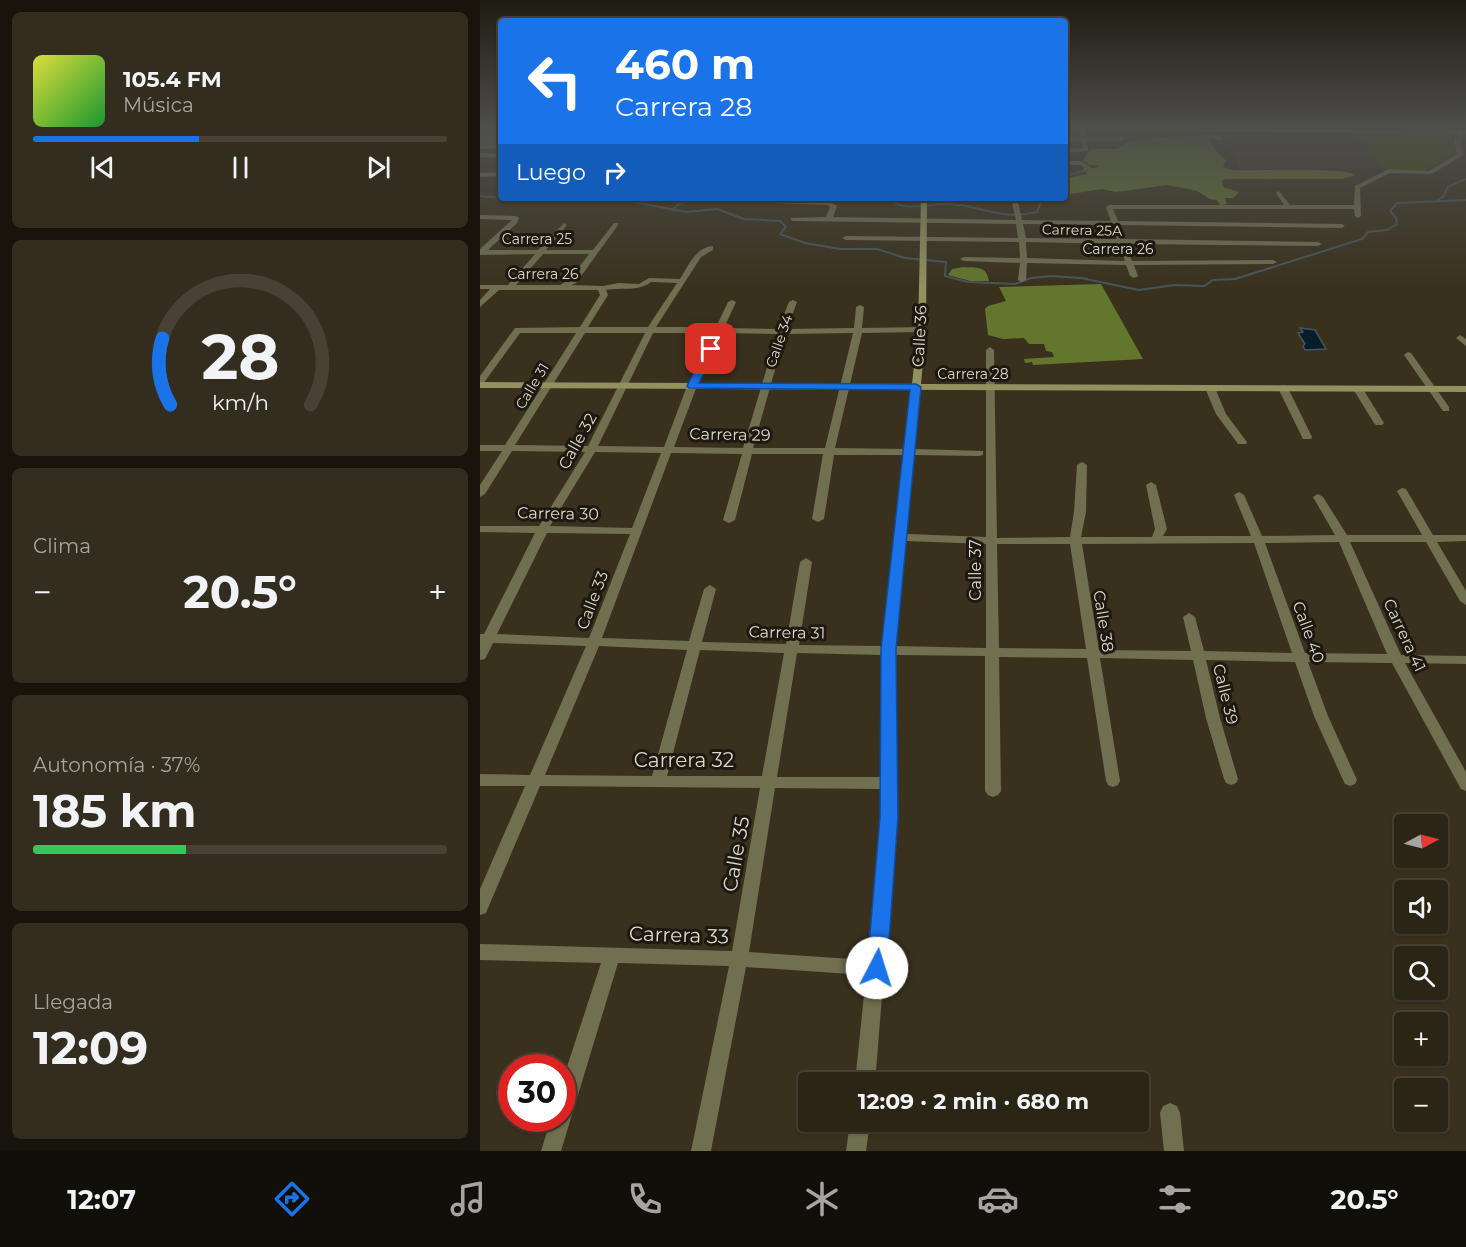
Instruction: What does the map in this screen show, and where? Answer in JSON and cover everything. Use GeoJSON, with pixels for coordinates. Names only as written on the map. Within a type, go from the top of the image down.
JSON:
{"type":"FeatureCollection","features":[{"type":"Feature","properties":{"kind":"street"},"geometry":{"type":"LineString","coordinates":[[1358,216],[1357,187],[1366,182]]}},
{"type":"Feature","properties":{"kind":"street"},"geometry":{"type":"LineString","coordinates":[[1279,193],[1304,225]]}},
{"type":"Feature","properties":{"kind":"street"},"geometry":{"type":"LineString","coordinates":[[770,201],[829,203],[834,206],[829,219]]}},
{"type":"Feature","properties":{"kind":"street","name":"Calle 36"},"geometry":{"type":"LineString","coordinates":[[866,1072],[889,817],[889,649],[922,329],[924,201]]}},
{"type":"Feature","properties":{"kind":"street"},"geometry":{"type":"LineString","coordinates":[[1015,201],[1025,261],[1022,280]]}},
{"type":"Feature","properties":{"kind":"street"},"geometry":{"type":"LineString","coordinates":[[1134,276],[1109,207],[1356,207]]}},
{"type":"Feature","properties":{"kind":"street"},"geometry":{"type":"LineString","coordinates":[[1200,207],[1231,263]]}},
{"type":"Feature","properties":{"kind":"street"},"geometry":{"type":"LineString","coordinates":[[480,217],[516,218],[515,222],[481,252]]}},
{"type":"Feature","properties":{"kind":"street"},"geometry":{"type":"LineString","coordinates":[[793,219],[1342,226]]}},
{"type":"Feature","properties":{"kind":"street"},"geometry":{"type":"LineString","coordinates":[[563,288],[573,281],[616,224]]}},
{"type":"Feature","properties":{"kind":"street"},"geometry":{"type":"LineString","coordinates":[[510,287],[564,225]]}},
{"type":"Feature","properties":{"kind":"street","name":"Carrera 25A"},"geometry":{"type":"LineString","coordinates":[[846,238],[923,244],[1022,241],[1318,244],[1304,225]]}},
{"type":"Feature","properties":{"kind":"street","name":"Calle 32"},"geometry":{"type":"LineString","coordinates":[[480,656],[485,638],[543,529],[592,449],[650,331],[698,256],[710,248]]}},
{"type":"Feature","properties":{"kind":"street","name":"Carrera 25"},"geometry":{"type":"LineString","coordinates":[[481,252],[593,252]]}},
{"type":"Feature","properties":{"kind":"street","name":"Carrera 26"},"geometry":{"type":"LineString","coordinates":[[964,259],[1130,263],[1273,262]]}},
{"type":"Feature","properties":{"kind":"street","name":"Carrera 26"},"geometry":{"type":"LineString","coordinates":[[480,287],[603,290],[618,285],[641,286],[649,280],[682,281]]}},
{"type":"Feature","properties":{"kind":"street"},"geometry":{"type":"LineString","coordinates":[[480,304],[497,287]]}},
{"type":"Feature","properties":{"kind":"street","name":"Calle 31"},"geometry":{"type":"LineString","coordinates":[[480,494],[604,295],[603,290]]}},
{"type":"Feature","properties":{"kind":"street","name":"Calle 33"},"geometry":{"type":"LineString","coordinates":[[480,908],[594,642],[670,449],[692,386],[732,302]]}},
{"type":"Feature","properties":{"kind":"street","name":"Calle 34"},"geometry":{"type":"LineString","coordinates":[[729,520],[780,332],[793,302]]}},
{"type":"Feature","properties":{"kind":"street"},"geometry":{"type":"LineString","coordinates":[[818,519],[829,451],[858,330],[860,307]]}},
{"type":"Feature","properties":{"kind":"street"},"geometry":{"type":"LineString","coordinates":[[480,383],[517,331],[780,332],[922,329]]}},
{"type":"Feature","properties":{"kind":"street","name":"Calle 37"},"geometry":{"type":"LineString","coordinates":[[990,350],[993,791]]}},
{"type":"Feature","properties":{"kind":"street"},"geometry":{"type":"LineString","coordinates":[[1408,355],[1446,410]]}},
{"type":"Feature","properties":{"kind":"street","name":"Carrera 28"},"geometry":{"type":"LineString","coordinates":[[480,383],[764,387],[1466,389]]}},
{"type":"Feature","properties":{"kind":"street"},"geometry":{"type":"LineString","coordinates":[[1210,388],[1221,414],[1242,442]]}},
{"type":"Feature","properties":{"kind":"street"},"geometry":{"type":"LineString","coordinates":[[1283,388],[1307,437]]}},
{"type":"Feature","properties":{"kind":"street"},"geometry":{"type":"LineString","coordinates":[[1358,389],[1379,423]]}},
{"type":"Feature","properties":{"kind":"street","name":"Carrera 29"},"geometry":{"type":"LineString","coordinates":[[480,448],[979,453]]}},
{"type":"Feature","properties":{"kind":"street","name":"Calle 38"},"geometry":{"type":"LineString","coordinates":[[1082,465],[1080,512],[1075,539],[1113,781]]}},
{"type":"Feature","properties":{"kind":"street"},"geometry":{"type":"LineString","coordinates":[[1151,485],[1161,529],[1156,539]]}},
{"type":"Feature","properties":{"kind":"street"},"geometry":{"type":"LineString","coordinates":[[1402,491],[1466,601]]}},
{"type":"Feature","properties":{"kind":"street","name":"Calle 40"},"geometry":{"type":"LineString","coordinates":[[1239,495],[1258,539],[1321,716],[1350,780]]}},
{"type":"Feature","properties":{"kind":"street","name":"Carrera 41"},"geometry":{"type":"LineString","coordinates":[[1318,497],[1343,539],[1396,659],[1466,786]]}},
{"type":"Feature","properties":{"kind":"street","name":"Carrera 30"},"geometry":{"type":"LineString","coordinates":[[480,529],[636,531]]}},
{"type":"Feature","properties":{"kind":"street"},"geometry":{"type":"LineString","coordinates":[[902,537],[992,541],[1466,538]]}},
{"type":"Feature","properties":{"kind":"street","name":"Calle 35"},"geometry":{"type":"LineString","coordinates":[[701,1151],[739,959],[806,562]]}},
{"type":"Feature","properties":{"kind":"street"},"geometry":{"type":"LineString","coordinates":[[658,780],[710,589]]}},
{"type":"Feature","properties":{"kind":"street","name":"Calle 39"},"geometry":{"type":"LineString","coordinates":[[1189,617],[1231,779]]}},
{"type":"Feature","properties":{"kind":"street","name":"Carrera 31"},"geometry":{"type":"LineString","coordinates":[[485,638],[793,649],[992,651],[1092,656],[1466,660]]}},
{"type":"Feature","properties":{"kind":"street","name":"Carrera 32"},"geometry":{"type":"LineString","coordinates":[[480,780],[888,783]]}},
{"type":"Feature","properties":{"kind":"street","name":"Carrera 33"},"geometry":{"type":"LineString","coordinates":[[480,952],[739,959],[877,968]]}},
{"type":"Feature","properties":{"kind":"street"},"geometry":{"type":"LineString","coordinates":[[576,1069],[612,955]]}},
{"type":"Feature","properties":{"kind":"street"},"geometry":{"type":"LineString","coordinates":[[1170,1113],[1174,1151]]}},
{"type":"Feature","properties":{"kind":"street"},"geometry":{"type":"LineString","coordinates":[[551,1151],[557,1132]]}},
{"type":"Feature","properties":{"kind":"street"},"geometry":{"type":"LineString","coordinates":[[856,1151],[859,1132]]}},
{"type":"Feature","properties":{"kind":"green space"},"geometry":{"type":"Polygon","coordinates":[[[1068,182],[1222,182],[1223,187],[1239,192],[1233,198],[1225,198],[1227,204],[1220,205],[1217,200],[1210,199],[1197,191],[1168,185],[1116,192],[1102,189],[1068,195],[1068,182]]]}},
{"type":"Feature","properties":{"kind":"green space"},"geometry":{"type":"Polygon","coordinates":[[[963,267],[983,270],[989,281],[970,281],[948,275],[952,269],[963,267]]]}},
{"type":"Feature","properties":{"kind":"green space"},"geometry":{"type":"Polygon","coordinates":[[[1101,284],[1143,359],[1033,365],[1032,362],[1025,363],[1024,359],[1054,357],[1052,352],[1046,351],[1044,344],[1029,344],[1024,338],[1003,339],[988,335],[985,309],[1006,301],[999,287],[1101,284]]]}},
{"type":"Feature","properties":{"kind":"water"},"geometry":{"type":"Polygon","coordinates":[[[1300,328],[1315,330],[1326,349],[1305,350],[1303,346],[1305,344],[1298,333],[1303,332],[1300,328]]]}},
{"type":"Feature","properties":{"kind":"waterway"},"geometry":{"type":"LineString","coordinates":[[1437,200],[1443,197],[1448,187],[1460,182]]}},
{"type":"Feature","properties":{"kind":"waterway"},"geometry":{"type":"LineString","coordinates":[[480,196],[498,198]]}},
{"type":"Feature","properties":{"kind":"waterway"},"geometry":{"type":"LineString","coordinates":[[673,210],[686,212],[717,209],[744,219],[780,221],[786,227],[780,234],[805,243],[840,249],[877,249],[905,258],[946,262],[945,276],[968,282],[1015,284],[1031,278],[1051,276],[1081,278],[1139,290],[1175,285],[1204,286],[1213,280],[1235,279],[1362,239],[1368,232],[1387,230],[1397,224],[1396,218],[1390,211],[1397,203],[1466,200]]}},
{"type":"Feature","properties":{"kind":"waterway"},"geometry":{"type":"LineString","coordinates":[[629,201],[673,210]]}},
{"type":"Feature","properties":{"kind":"waterway"},"geometry":{"type":"LineString","coordinates":[[673,210],[677,205],[688,201]]}},
{"type":"Feature","properties":{"kind":"waterway"},"geometry":{"type":"LineString","coordinates":[[892,201],[904,206],[962,205],[1014,215],[1037,212],[1042,201]]}},
{"type":"Feature","properties":{"kind":"route"},"geometry":{"type":"LineString","coordinates":[[711,349],[692,386],[916,387],[889,649],[889,817],[877,968]]}}]}
